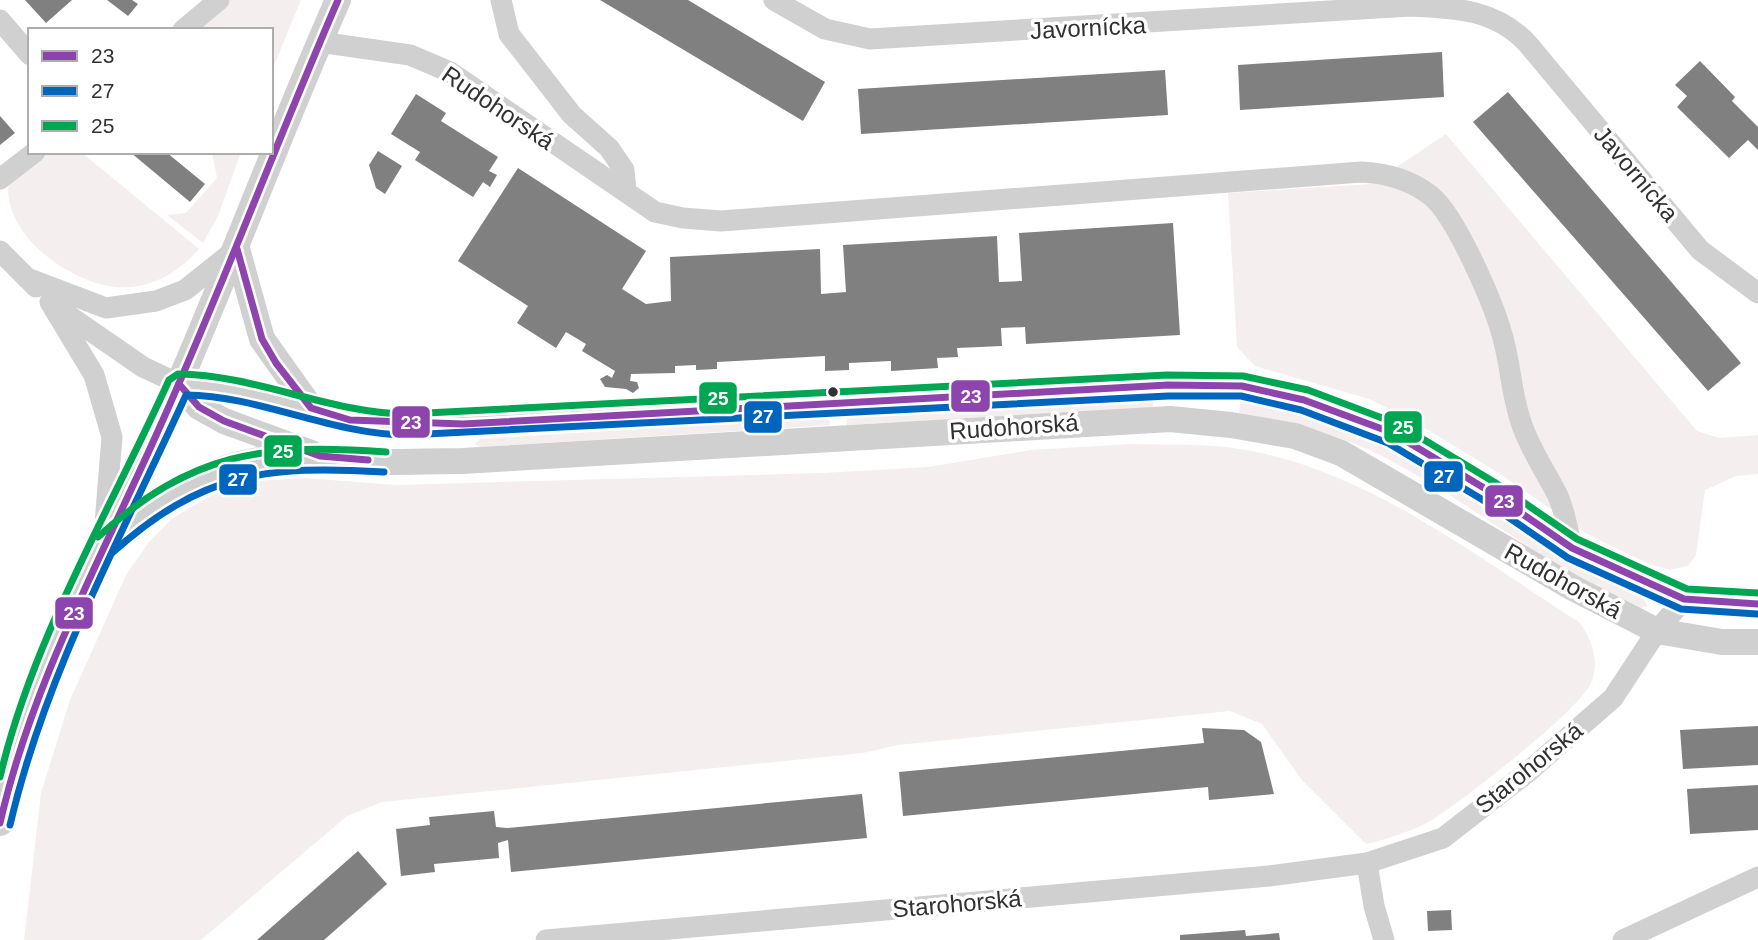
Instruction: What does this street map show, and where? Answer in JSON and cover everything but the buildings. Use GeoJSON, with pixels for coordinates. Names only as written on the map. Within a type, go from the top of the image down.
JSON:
{"type":"FeatureCollection","features":[{"type":"Feature","properties":{"kind":"street"},"geometry":{"type":"LineString","coordinates":[[185,28],[219,0]]}},
{"type":"Feature","properties":{"kind":"street"},"geometry":{"type":"LineString","coordinates":[[0,823],[34,706],[103,547],[179,384],[338,0]]}},
{"type":"Feature","properties":{"kind":"street","name":"Rudohorská"},"geometry":{"type":"LineString","coordinates":[[500,0],[509,34],[572,116],[610,148],[624,170],[626,192]]}},
{"type":"Feature","properties":{"kind":"street","name":"Javornícka"},"geometry":{"type":"LineString","coordinates":[[774,0],[825,29],[870,39],[1411,3],[1483,13],[1515,30],[1700,250],[1758,293]]}},
{"type":"Feature","properties":{"kind":"street"},"geometry":{"type":"LineString","coordinates":[[0,20],[28,53]]}},
{"type":"Feature","properties":{"kind":"street","name":"Rudohorská"},"geometry":{"type":"LineString","coordinates":[[319,43],[410,55],[450,72],[655,212],[683,218],[721,221],[1361,172],[1382,173],[1408,181],[1432,197],[1451,220],[1469,256],[1504,340],[1521,422],[1533,454],[1559,498],[1572,548]]}},
{"type":"Feature","properties":{"kind":"street"},"geometry":{"type":"LineString","coordinates":[[0,179],[32,154]]}},
{"type":"Feature","properties":{"kind":"street"},"geometry":{"type":"LineString","coordinates":[[27,278],[106,309],[156,301],[185,290],[237,249]]}},
{"type":"Feature","properties":{"kind":"street"},"geometry":{"type":"LineString","coordinates":[[237,249],[262,339],[311,408]]}},
{"type":"Feature","properties":{"kind":"street"},"geometry":{"type":"LineString","coordinates":[[0,251],[50,302],[143,367],[179,384]]}},
{"type":"Feature","properties":{"kind":"street"},"geometry":{"type":"LineString","coordinates":[[50,302],[94,375],[112,437],[103,547]]}},
{"type":"Feature","properties":{"kind":"street","name":"Rudohorská"},"geometry":{"type":"LineString","coordinates":[[179,384],[208,383],[350,420],[381,424],[463,424],[1087,389],[1242,386],[1304,400],[1393,433],[1489,491],[1572,548],[1684,599],[1758,604]]}},
{"type":"Feature","properties":{"kind":"street","name":"Rudohorská"},"geometry":{"type":"LineString","coordinates":[[179,384],[199,407],[224,421],[320,456]]}},
{"type":"Feature","properties":{"kind":"street","name":"Rudohorská"},"geometry":{"type":"LineString","coordinates":[[103,547],[128,521],[215,472],[253,461],[320,456],[386,462],[462,461],[1170,419],[1231,425],[1295,436],[1341,453],[1573,588],[1657,631],[1723,642],[1758,642]]}},
{"type":"Feature","properties":{"kind":"street"},"geometry":{"type":"LineString","coordinates":[[1657,631],[1684,599]]}},
{"type":"Feature","properties":{"kind":"street","name":"Starohorská"},"geometry":{"type":"LineString","coordinates":[[546,940],[1269,876],[1367,863],[1443,838],[1528,772],[1613,698],[1657,631]]}},
{"type":"Feature","properties":{"kind":"street"},"geometry":{"type":"LineString","coordinates":[[1367,863],[1374,906],[1384,940]]}},
{"type":"Feature","properties":{"kind":"street"},"geometry":{"type":"LineString","coordinates":[[1623,940],[1758,877]]}},
{"type":"Feature","properties":{"kind":"shaded area"},"geometry":{"type":"Polygon","coordinates":[[[227,0],[301,0],[273,68],[273,28],[193,28],[227,0]]]}},
{"type":"Feature","properties":{"kind":"shaded area"},"geometry":{"type":"Polygon","coordinates":[[[1446,134],[1697,431],[1719,438],[1758,435],[1758,474],[1736,476],[1705,490],[1696,555],[1688,566],[1669,570],[1647,563],[1587,534],[1497,472],[1410,419],[1369,399],[1255,366],[1237,347],[1228,193],[1371,184],[1446,134]]]}},
{"type":"Feature","properties":{"kind":"shaded area"},"geometry":{"type":"Polygon","coordinates":[[[47,154],[83,154],[199,249],[168,275],[141,286],[111,286],[90,281],[68,271],[31,241],[17,222],[10,203],[9,182],[47,154]]]}},
{"type":"Feature","properties":{"kind":"shaded area"},"geometry":{"type":"Polygon","coordinates":[[[212,154],[240,154],[218,216],[203,243],[167,215],[186,213],[217,178],[212,154]]]}},
{"type":"Feature","properties":{"kind":"shaded area"},"geometry":{"type":"Polygon","coordinates":[[[1153,399],[1153,408],[847,425],[847,417],[1153,399]]]}},
{"type":"Feature","properties":{"kind":"shaded area"},"geometry":{"type":"Polygon","coordinates":[[[1240,402],[1313,418],[1383,443],[1449,480],[1576,564],[1643,597],[1647,606],[1639,609],[1605,593],[1382,456],[1312,429],[1239,414],[1240,402]]]}},
{"type":"Feature","properties":{"kind":"shaded area"},"geometry":{"type":"Polygon","coordinates":[[[829,417],[830,425],[480,447],[475,444],[480,439],[829,417]]]}},
{"type":"Feature","properties":{"kind":"shaded area"},"geometry":{"type":"Polygon","coordinates":[[[1130,444],[1203,445],[1246,450],[1292,461],[1336,477],[1378,497],[1461,544],[1579,622],[1588,636],[1595,659],[1591,683],[1582,696],[1544,733],[1447,810],[1417,828],[1366,844],[1301,779],[1262,724],[1230,711],[898,745],[863,753],[382,802],[347,816],[201,940],[24,940],[41,793],[70,700],[126,575],[149,542],[173,518],[212,495],[254,481],[305,478],[396,485],[822,473],[928,467],[1031,450],[1130,444]]]}},
{"type":"Feature","properties":{"kind":"transit line","name":"23"},"geometry":{"type":"LineString","coordinates":[[0,823],[30,721],[69,623],[182,378],[338,0]]}},
{"type":"Feature","properties":{"kind":"transit line","name":"23"},"geometry":{"type":"LineString","coordinates":[[237,249],[262,339],[276,363],[311,408],[350,420],[463,424],[1168,385],[1242,386],[1304,400],[1393,433],[1489,491],[1572,548],[1684,599],[1758,604]]}},
{"type":"Feature","properties":{"kind":"transit line","name":"25"},"geometry":{"type":"LineString","coordinates":[[0,777],[32,674],[75,574],[169,380],[178,374],[236,381],[349,407],[407,414],[1167,375],[1243,376],[1308,390],[1398,424],[1494,482],[1577,539],[1687,589],[1758,593]]}},
{"type":"Feature","properties":{"kind":"transit line","name":"23"},"geometry":{"type":"LineString","coordinates":[[179,384],[199,407],[224,421],[320,456],[368,460]]}},
{"type":"Feature","properties":{"kind":"transit line","name":"27"},"geometry":{"type":"LineString","coordinates":[[10,825],[25,768],[64,659],[186,395],[241,402],[350,428],[407,435],[1168,396],[1241,396],[1301,410],[1388,443],[1483,500],[1568,558],[1681,609],[1757,614]]}},
{"type":"Feature","properties":{"kind":"transit line","name":"25"},"geometry":{"type":"LineString","coordinates":[[98,537],[132,509],[165,487],[198,470],[231,459],[302,450],[386,452]]}},
{"type":"Feature","properties":{"kind":"transit line","name":"27"},"geometry":{"type":"LineString","coordinates":[[112,553],[176,505],[207,490],[238,480],[270,473],[305,470],[384,472]]}}]}
